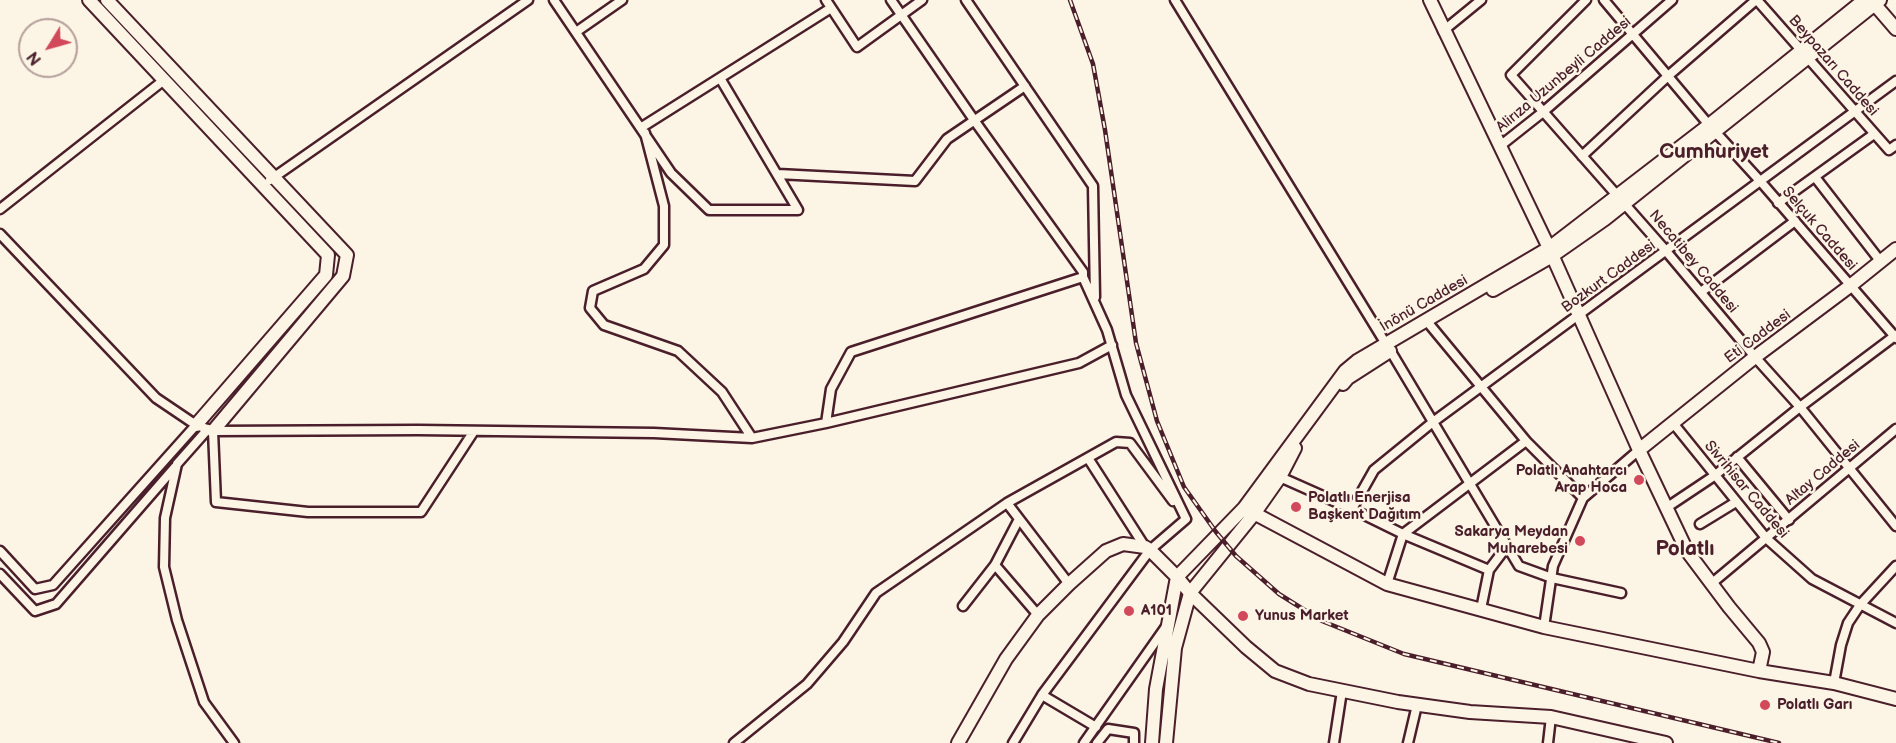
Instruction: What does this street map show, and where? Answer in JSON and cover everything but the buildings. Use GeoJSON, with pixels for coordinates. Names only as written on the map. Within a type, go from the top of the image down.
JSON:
{"type":"FeatureCollection","features":[{"type":"Feature","properties":{"kind":"street"},"geometry":{"type":"LineString","coordinates":[[0,574],[35,611],[56,604],[177,464],[326,275],[328,255],[88,0]]}},
{"type":"Feature","properties":{"kind":"street"},"geometry":{"type":"LineString","coordinates":[[0,551],[35,589],[53,585],[205,429],[343,276],[347,255],[107,0]]}},
{"type":"Feature","properties":{"kind":"street"},"geometry":{"type":"LineString","coordinates":[[263,186],[273,176],[528,0]]}},
{"type":"Feature","properties":{"kind":"street"},"geometry":{"type":"LineString","coordinates":[[554,0],[671,173],[709,210],[798,210],[720,78]]}},
{"type":"Feature","properties":{"kind":"street"},"geometry":{"type":"LineString","coordinates":[[576,32],[622,0]]}},
{"type":"Feature","properties":{"kind":"street"},"geometry":{"type":"LineString","coordinates":[[826,0],[857,47],[922,0]]}},
{"type":"Feature","properties":{"kind":"street"},"geometry":{"type":"LineString","coordinates":[[891,0],[1083,272],[1083,277],[1095,300],[1112,345],[1126,395],[1186,519]]}},
{"type":"Feature","properties":{"kind":"street"},"geometry":{"type":"LineString","coordinates":[[966,0],[1093,186],[1095,300]]}},
{"type":"Feature","properties":{"kind":"street"},"geometry":{"type":"LineString","coordinates":[[1175,0],[1519,566],[1551,578],[1621,593]]}},
{"type":"Feature","properties":{"kind":"street"},"geometry":{"type":"LineString","coordinates":[[1430,0],[1551,252],[1686,551],[1759,643],[1763,652],[1759,671]]}},
{"type":"Feature","properties":{"kind":"street"},"geometry":{"type":"LineString","coordinates":[[1443,31],[1481,0]]}},
{"type":"Feature","properties":{"kind":"street","name":"Necatibey Caddesi"},"geometry":{"type":"LineString","coordinates":[[1586,0],[1511,75],[1800,407],[1896,526]]}},
{"type":"Feature","properties":{"kind":"street","name":"Selçuk Caddesi"},"geometry":{"type":"LineString","coordinates":[[1604,0],[1712,128],[1896,337]]}},
{"type":"Feature","properties":{"kind":"street","name":"Alirıza Uzunbeyli Caddesi"},"geometry":{"type":"LineString","coordinates":[[1500,146],[1543,112],[1672,0]]}},
{"type":"Feature","properties":{"kind":"street"},"geometry":{"type":"LineString","coordinates":[[1582,156],[1668,76],[1756,0]]}},
{"type":"Feature","properties":{"kind":"street","name":"Beypazarı Caddesi"},"geometry":{"type":"LineString","coordinates":[[1756,0],[1874,134],[1892,147]]}},
{"type":"Feature","properties":{"kind":"street"},"geometry":{"type":"LineString","coordinates":[[1872,1],[1896,28]]}},
{"type":"Feature","properties":{"kind":"street","name":"İnönü Caddesi"},"geometry":{"type":"LineString","coordinates":[[1166,743],[1175,648],[1190,594],[1250,511],[1345,371],[1357,361],[1430,325],[1551,252],[1621,200],[1872,1]]}},
{"type":"Feature","properties":{"kind":"street"},"geometry":{"type":"LineString","coordinates":[[644,130],[720,78],[831,8]]}},
{"type":"Feature","properties":{"kind":"street"},"geometry":{"type":"LineString","coordinates":[[0,210],[164,80]]}},
{"type":"Feature","properties":{"kind":"street","name":"Bozkurt Caddesi"},"geometry":{"type":"LineString","coordinates":[[1352,509],[1374,470],[1433,422],[1896,81]]}},
{"type":"Feature","properties":{"kind":"street"},"geometry":{"type":"LineString","coordinates":[[778,174],[915,182],[947,140],[1025,86]]}},
{"type":"Feature","properties":{"kind":"street"},"geometry":{"type":"LineString","coordinates":[[644,130],[664,206],[664,245],[644,269],[593,291],[590,308],[604,326],[678,351],[722,392],[752,438]]}},
{"type":"Feature","properties":{"kind":"street"},"geometry":{"type":"LineString","coordinates":[[1778,203],[1874,134]]}},
{"type":"Feature","properties":{"kind":"street"},"geometry":{"type":"LineString","coordinates":[[1815,177],[1881,262]]}},
{"type":"Feature","properties":{"kind":"street"},"geometry":{"type":"LineString","coordinates":[[1701,292],[1795,222]]}},
{"type":"Feature","properties":{"kind":"street"},"geometry":{"type":"LineString","coordinates":[[0,234],[156,398],[205,429],[654,433],[752,438],[826,423],[1079,363],[1112,345]]}},
{"type":"Feature","properties":{"kind":"street","name":"Eti Caddesi"},"geometry":{"type":"LineString","coordinates":[[1639,450],[1896,249]]}},
{"type":"Feature","properties":{"kind":"street","name":"İnönü Caddesi"},"geometry":{"type":"LineString","coordinates":[[1177,577],[1250,511],[1280,477],[1300,439],[1348,378],[1388,347],[1551,252]]}},
{"type":"Feature","properties":{"kind":"street"},"geometry":{"type":"LineString","coordinates":[[826,423],[831,389],[850,352],[1083,277]]}},
{"type":"Feature","properties":{"kind":"street"},"geometry":{"type":"LineString","coordinates":[[1430,325],[1526,441],[1582,498]]}},
{"type":"Feature","properties":{"kind":"street"},"geometry":{"type":"LineString","coordinates":[[1666,508],[1714,476],[1800,407],[1896,337]]}},
{"type":"Feature","properties":{"kind":"street","name":"Sivrihisar Caddesi"},"geometry":{"type":"LineString","coordinates":[[1673,423],[1766,538],[1812,579],[1896,623]]}},
{"type":"Feature","properties":{"kind":"street"},"geometry":{"type":"LineString","coordinates":[[205,429],[216,502],[308,512],[421,512],[474,431]]}},
{"type":"Feature","properties":{"kind":"street","name":"Altay Caddesi"},"geometry":{"type":"LineString","coordinates":[[1711,584],[1896,429]]}},
{"type":"Feature","properties":{"kind":"street"},"geometry":{"type":"LineString","coordinates":[[1387,584],[1403,534],[1526,441]]}},
{"type":"Feature","properties":{"kind":"street"},"geometry":{"type":"LineString","coordinates":[[734,743],[807,684],[843,642],[876,593],[1007,503],[1116,442],[1130,443],[1186,519]]}},
{"type":"Feature","properties":{"kind":"street"},"geometry":{"type":"LineString","coordinates":[[1544,627],[1553,566],[1582,498],[1639,450]]}},
{"type":"Feature","properties":{"kind":"street"},"geometry":{"type":"LineString","coordinates":[[1737,457],[1789,520]]}},
{"type":"Feature","properties":{"kind":"street"},"geometry":{"type":"LineString","coordinates":[[1088,458],[1147,549],[1246,648],[1275,671],[1309,684],[1417,705],[1470,712],[1551,717],[1666,743]]}},
{"type":"Feature","properties":{"kind":"street"},"geometry":{"type":"LineString","coordinates":[[177,464],[165,518],[164,567],[177,620],[204,702],[234,743]]}},
{"type":"Feature","properties":{"kind":"street"},"geometry":{"type":"LineString","coordinates":[[1280,477],[1403,534],[1489,570]]}},
{"type":"Feature","properties":{"kind":"street"},"geometry":{"type":"LineString","coordinates":[[1700,524],[1736,502]]}},
{"type":"Feature","properties":{"kind":"street"},"geometry":{"type":"LineString","coordinates":[[1007,503],[1069,584]]}},
{"type":"Feature","properties":{"kind":"street"},"geometry":{"type":"LineString","coordinates":[[1250,511],[1387,584],[1544,627],[1759,671],[1834,683],[1896,699]]}},
{"type":"Feature","properties":{"kind":"street"},"geometry":{"type":"LineString","coordinates":[[963,606],[995,565],[1019,519]]}},
{"type":"Feature","properties":{"kind":"street"},"geometry":{"type":"LineString","coordinates":[[1013,743],[1042,696],[1147,549],[1186,519]]}},
{"type":"Feature","properties":{"kind":"street"},"geometry":{"type":"LineString","coordinates":[[958,743],[1006,659],[1038,615],[1106,551],[1123,544],[1147,549]]}},
{"type":"Feature","properties":{"kind":"street"},"geometry":{"type":"LineString","coordinates":[[1481,609],[1489,570],[1507,546]]}},
{"type":"Feature","properties":{"kind":"street"},"geometry":{"type":"LineString","coordinates":[[995,565],[1038,615]]}},
{"type":"Feature","properties":{"kind":"street"},"geometry":{"type":"LineString","coordinates":[[1834,683],[1841,645],[1848,623],[1860,605],[1896,566]]}},
{"type":"Feature","properties":{"kind":"street"},"geometry":{"type":"LineString","coordinates":[[1152,743],[1156,689],[1177,577]]}},
{"type":"Feature","properties":{"kind":"street"},"geometry":{"type":"LineString","coordinates":[[1084,743],[1169,623]]}},
{"type":"Feature","properties":{"kind":"street"},"geometry":{"type":"LineString","coordinates":[[1334,743],[1342,691]]}},
{"type":"Feature","properties":{"kind":"street"},"geometry":{"type":"LineString","coordinates":[[1042,696],[1096,727]]}},
{"type":"Feature","properties":{"kind":"street"},"geometry":{"type":"LineString","coordinates":[[1408,743],[1417,705]]}},
{"type":"Feature","properties":{"kind":"street"},"geometry":{"type":"LineString","coordinates":[[1548,743],[1551,717]]}},
{"type":"Feature","properties":{"kind":"street"},"geometry":{"type":"LineString","coordinates":[[1097,743],[1108,729],[1134,733],[1134,743]]}},
{"type":"Feature","properties":{"kind":"railway"},"geometry":{"type":"LineString","coordinates":[[1070,0],[1093,64],[1105,130],[1136,343],[1157,421],[1184,487],[1236,556],[1279,594],[1322,621],[1404,654],[1779,743]]}},
{"type":"Feature","properties":{"kind":"place","name":"Polatlı Anahtarcı Arap Hoca"},"geometry":{"type":"Point","coordinates":[1639,480]}},
{"type":"Feature","properties":{"kind":"place","name":"Polatlı Enerjisa Başkent Dağıtım"},"geometry":{"type":"Point","coordinates":[1296,507]}},
{"type":"Feature","properties":{"kind":"place","name":"Sakarya Meydan Muharebesi"},"geometry":{"type":"Point","coordinates":[1580,541]}},
{"type":"Feature","properties":{"kind":"place","name":"A101"},"geometry":{"type":"Point","coordinates":[1129,611]}},
{"type":"Feature","properties":{"kind":"place","name":"Yunus Market"},"geometry":{"type":"Point","coordinates":[1243,616]}},
{"type":"Feature","properties":{"kind":"place","name":"Polatlı Garı"},"geometry":{"type":"Point","coordinates":[1765,705]}},
{"type":"Feature","properties":{"kind":"district","name":"Cumhuriyet"},"geometry":{"type":"Point","coordinates":[1714,153]}},
{"type":"Feature","properties":{"kind":"district","name":"Polatlı"},"geometry":{"type":"Point","coordinates":[1685,550]}}]}
